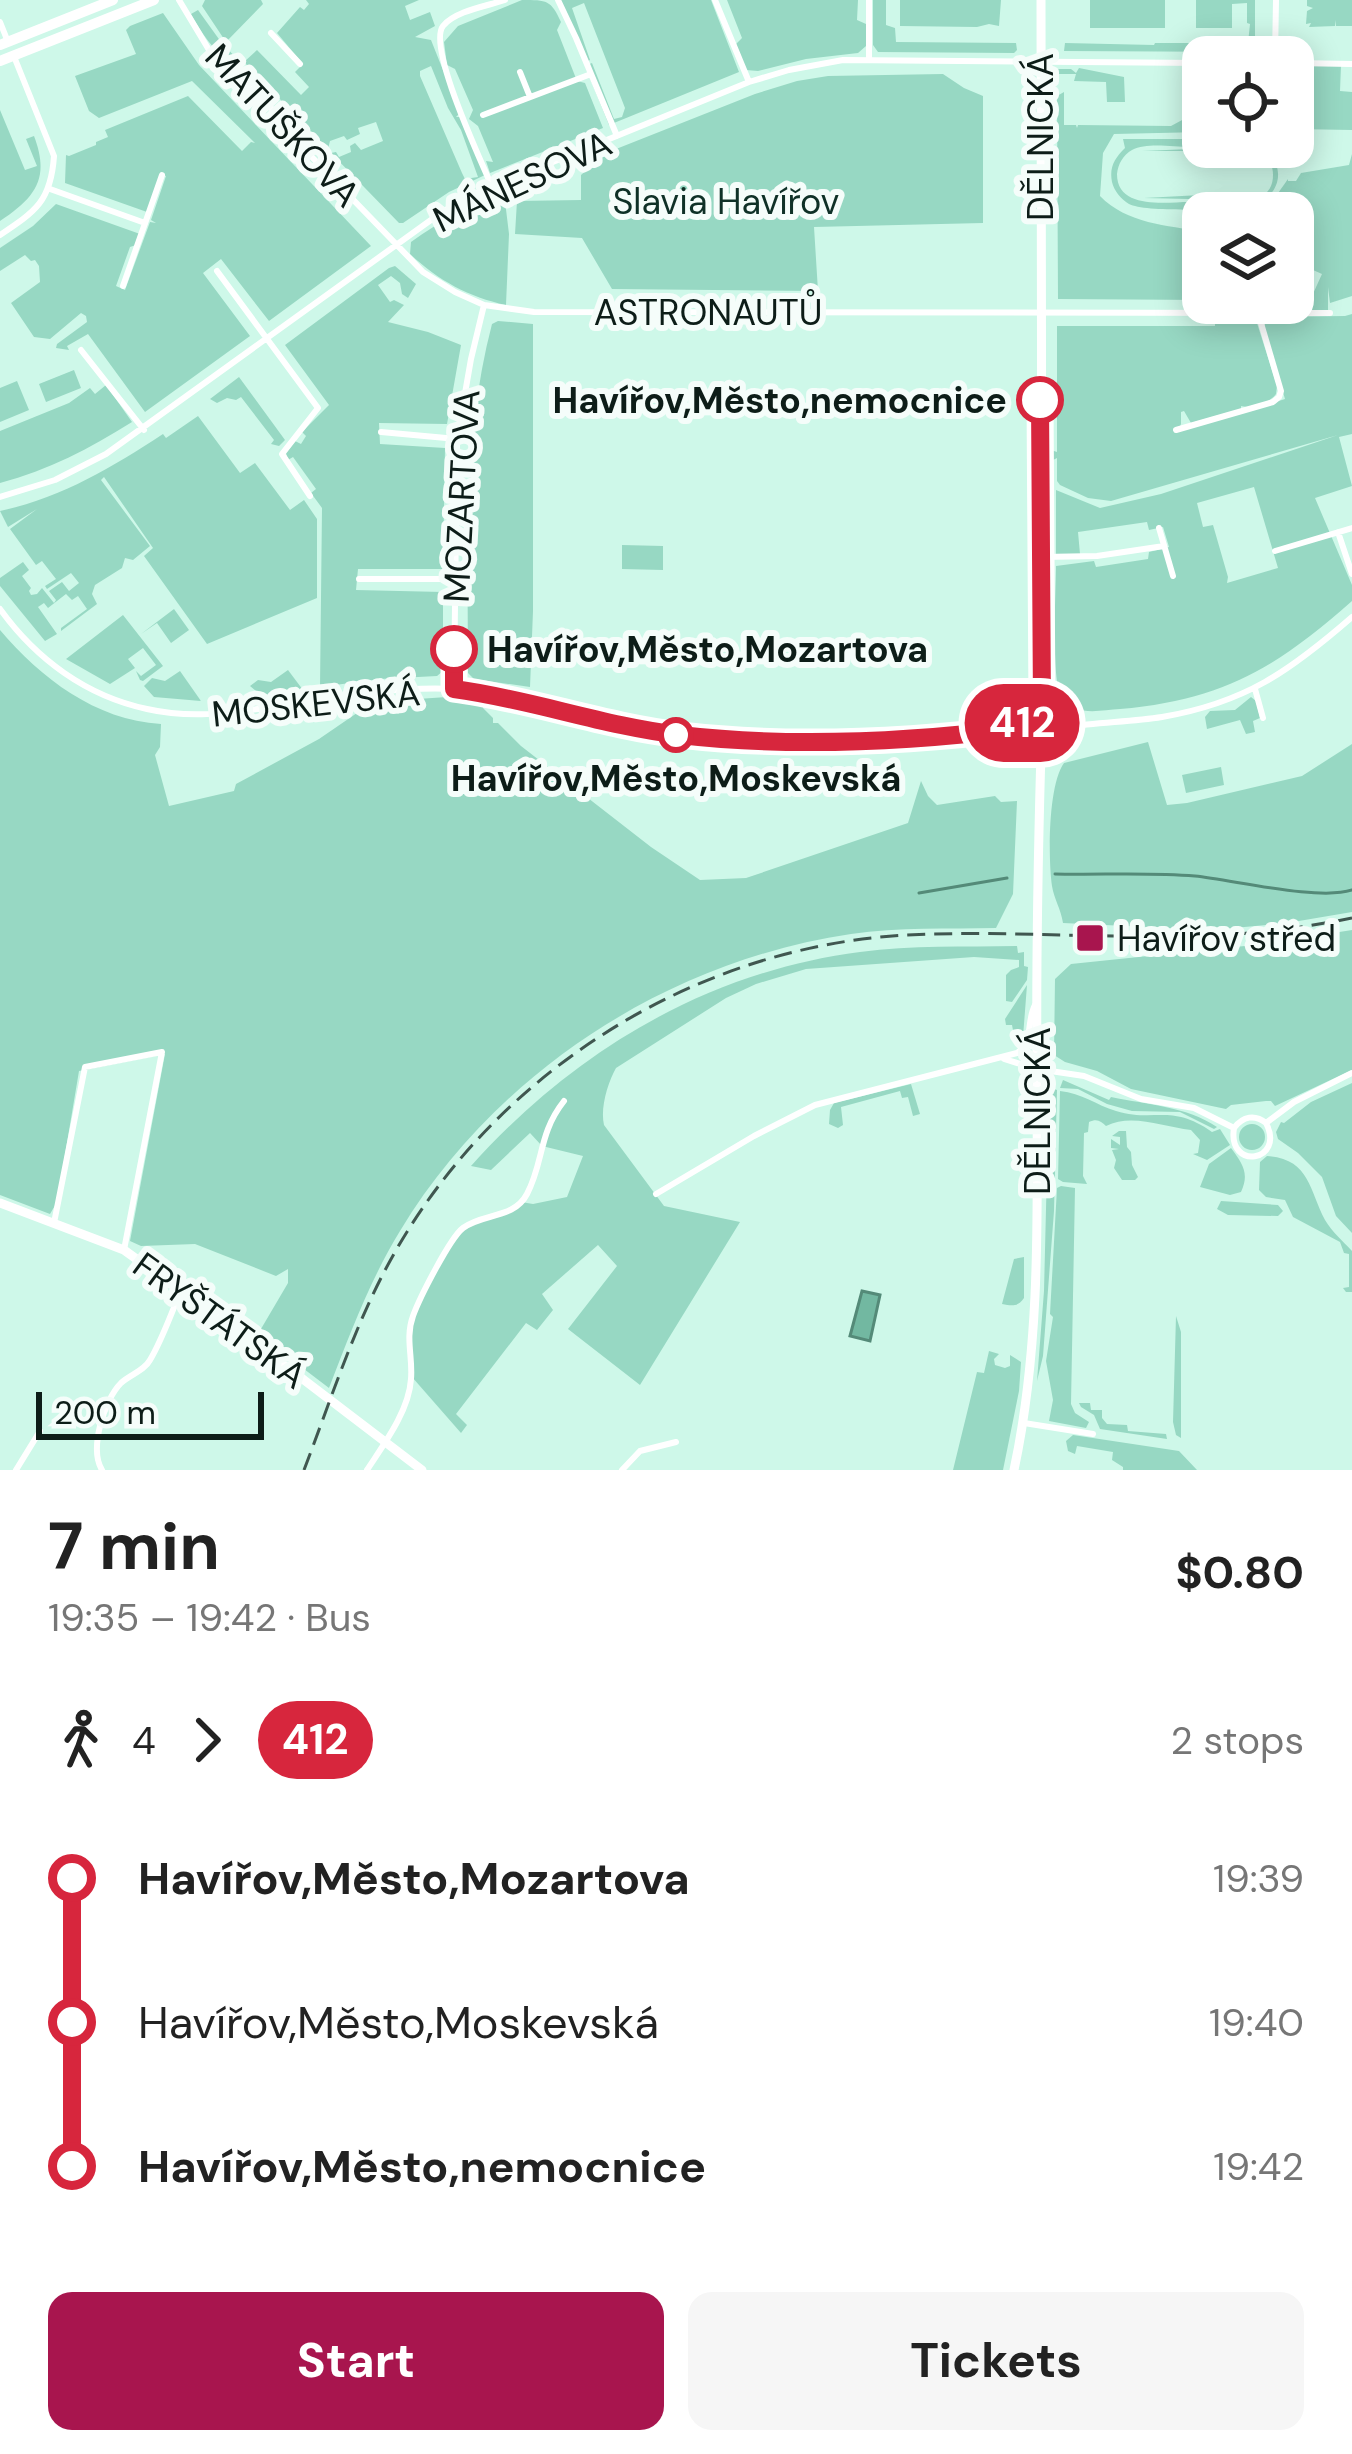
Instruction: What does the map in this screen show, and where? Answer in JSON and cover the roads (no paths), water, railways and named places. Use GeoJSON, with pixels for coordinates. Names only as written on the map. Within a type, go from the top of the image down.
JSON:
{"type":"FeatureCollection","features":[{"type":"Feature","properties":{"kind":"main road"},"geometry":{"type":"LineString","coordinates":[[4,43],[112,0]]}},
{"type":"Feature","properties":{"kind":"main road"},"geometry":{"type":"LineString","coordinates":[[0,61],[154,0]]}},
{"type":"Feature","properties":{"kind":"street","name":"MATUŠKOVA"},"geometry":{"type":"LineString","coordinates":[[179,0],[209,50],[303,141],[308,153],[395,245]]}},
{"type":"Feature","properties":{"kind":"street"},"geometry":{"type":"LineString","coordinates":[[492,187],[442,64],[438,39],[441,28],[452,19],[505,0]]}},
{"type":"Feature","properties":{"kind":"street"},"geometry":{"type":"LineString","coordinates":[[558,0],[616,136]]}},
{"type":"Feature","properties":{"kind":"street"},"geometry":{"type":"LineString","coordinates":[[715,0],[749,82]]}},
{"type":"Feature","properties":{"kind":"street"},"geometry":{"type":"LineString","coordinates":[[869,0],[869,60]]}},
{"type":"Feature","properties":{"kind":"street","name":"DĚLNICKÁ"},"geometry":{"type":"LineString","coordinates":[[1041,0],[1042,706]]}},
{"type":"Feature","properties":{"kind":"street"},"geometry":{"type":"LineString","coordinates":[[1275,36],[1276,0]]}},
{"type":"Feature","properties":{"kind":"street"},"geometry":{"type":"LineString","coordinates":[[0,22],[4,43],[14,56],[55,156],[50,189],[28,216],[0,236]]}},
{"type":"Feature","properties":{"kind":"street"},"geometry":{"type":"LineString","coordinates":[[271,33],[300,64]]}},
{"type":"Feature","properties":{"kind":"street","name":"MÁNESOVA"},"geometry":{"type":"LineString","coordinates":[[0,497],[74,472],[144,430],[442,212],[749,82],[843,60],[1182,63]]}},
{"type":"Feature","properties":{"kind":"street"},"geometry":{"type":"LineString","coordinates":[[1314,64],[1352,64]]}},
{"type":"Feature","properties":{"kind":"street"},"geometry":{"type":"LineString","coordinates":[[520,72],[530,97]]}},
{"type":"Feature","properties":{"kind":"street"},"geometry":{"type":"LineString","coordinates":[[483,115],[591,74]]}},
{"type":"Feature","properties":{"kind":"street"},"geometry":{"type":"LineString","coordinates":[[123,286],[162,176]]}},
{"type":"Feature","properties":{"kind":"street"},"geometry":{"type":"LineString","coordinates":[[50,189],[145,223]]}},
{"type":"Feature","properties":{"kind":"street","name":"ASTRONAUTŮ"},"geometry":{"type":"LineString","coordinates":[[395,245],[423,272],[455,292],[484,304],[534,312],[1182,313]]}},
{"type":"Feature","properties":{"kind":"street"},"geometry":{"type":"LineString","coordinates":[[218,271],[318,408],[281,454],[310,496]]}},
{"type":"Feature","properties":{"kind":"street","name":"MOZARTOVA"},"geometry":{"type":"LineString","coordinates":[[454,689],[457,439],[484,304]]}},
{"type":"Feature","properties":{"kind":"street","name":"ASTRONAUTŮ"},"geometry":{"type":"LineString","coordinates":[[1314,313],[1330,313]]}},
{"type":"Feature","properties":{"kind":"street"},"geometry":{"type":"LineString","coordinates":[[1177,430],[1280,397],[1261,324]]}},
{"type":"Feature","properties":{"kind":"street"},"geometry":{"type":"LineString","coordinates":[[81,350],[144,430]]}},
{"type":"Feature","properties":{"kind":"street"},"geometry":{"type":"LineString","coordinates":[[381,432],[457,439]]}},
{"type":"Feature","properties":{"kind":"street"},"geometry":{"type":"LineString","coordinates":[[1159,528],[1173,576]]}},
{"type":"Feature","properties":{"kind":"street"},"geometry":{"type":"LineString","coordinates":[[1275,550],[1352,528]]}},
{"type":"Feature","properties":{"kind":"street"},"geometry":{"type":"LineString","coordinates":[[1338,532],[1352,574]]}},
{"type":"Feature","properties":{"kind":"street"},"geometry":{"type":"LineString","coordinates":[[1040,557],[1097,556],[1164,546]]}},
{"type":"Feature","properties":{"kind":"street"},"geometry":{"type":"LineString","coordinates":[[359,580],[455,579]]}},
{"type":"Feature","properties":{"kind":"street","name":"MOSKEVSKÁ"},"geometry":{"type":"LineString","coordinates":[[0,609],[34,648],[70,678],[128,704],[178,715],[212,716],[368,694],[454,689],[676,735],[745,741],[901,739],[1021,728]]}},
{"type":"Feature","properties":{"kind":"street"},"geometry":{"type":"LineString","coordinates":[[1067,727],[1174,715],[1255,689],[1298,662],[1352,617]]}},
{"type":"Feature","properties":{"kind":"street"},"geometry":{"type":"LineString","coordinates":[[1255,689],[1263,718]]}},
{"type":"Feature","properties":{"kind":"street"},"geometry":{"type":"LineString","coordinates":[[1042,706],[1059,711],[1067,727],[1060,745],[1041,751],[1026,742],[1021,728],[1028,712],[1042,706]]}},
{"type":"Feature","properties":{"kind":"street","name":"DĚLNICKÁ"},"geometry":{"type":"LineString","coordinates":[[1014,1470],[1024,1424],[1037,1236],[1041,751]]}},
{"type":"Feature","properties":{"kind":"street"},"geometry":{"type":"LineString","coordinates":[[656,1194],[815,1106],[1017,1053],[1025,1046],[1037,1002]]}},
{"type":"Feature","properties":{"kind":"street"},"geometry":{"type":"LineString","coordinates":[[54,1222],[85,1067],[162,1052],[124,1250]]}},
{"type":"Feature","properties":{"kind":"street"},"geometry":{"type":"LineString","coordinates":[[994,1060],[1074,1074],[1133,1097],[1194,1108],[1234,1128]]}},
{"type":"Feature","properties":{"kind":"street"},"geometry":{"type":"LineString","coordinates":[[1267,1123],[1294,1102],[1352,1073]]}},
{"type":"Feature","properties":{"kind":"street"},"geometry":{"type":"LineString","coordinates":[[367,1470],[409,1394],[408,1336],[413,1315],[454,1237],[466,1225],[515,1209],[526,1195],[550,1120],[564,1101]]}},
{"type":"Feature","properties":{"kind":"street"},"geometry":{"type":"LineString","coordinates":[[1252,1117],[1267,1123],[1270,1145],[1256,1156],[1246,1155],[1237,1149],[1234,1128],[1252,1117]]}},
{"type":"Feature","properties":{"kind":"street","name":"FRYŠTÁTSKÁ"},"geometry":{"type":"LineString","coordinates":[[0,1203],[124,1250],[422,1470]]}},
{"type":"Feature","properties":{"kind":"street"},"geometry":{"type":"LineString","coordinates":[[102,1470],[95,1457],[96,1438],[114,1394],[120,1384],[148,1365],[181,1291]]}},
{"type":"Feature","properties":{"kind":"street"},"geometry":{"type":"LineString","coordinates":[[1024,1424],[1093,1433]]}},
{"type":"Feature","properties":{"kind":"street"},"geometry":{"type":"LineString","coordinates":[[16,1470],[40,1431]]}},
{"type":"Feature","properties":{"kind":"street"},"geometry":{"type":"LineString","coordinates":[[622,1470],[640,1451],[676,1442]]}},
{"type":"Feature","properties":{"kind":"waterway"},"geometry":{"type":"LineString","coordinates":[[1055,874],[1178,875],[1298,891],[1352,890]]}},
{"type":"Feature","properties":{"kind":"waterway"},"geometry":{"type":"LineString","coordinates":[[919,893],[1007,878]]}},
{"type":"Feature","properties":{"kind":"railway"},"geometry":{"type":"LineString","coordinates":[[304,1470],[368,1304],[438,1186],[489,1127],[548,1074],[612,1029],[681,992],[753,963],[829,944],[907,935],[1217,935],[1352,918]]}},
{"type":"Feature","properties":{"kind":"place","name":"Havířov,Město,nemocnice"},"geometry":{"type":"Point","coordinates":[1040,400]}},
{"type":"Feature","properties":{"kind":"place","name":"Havířov,Město,Mozartova"},"geometry":{"type":"Point","coordinates":[454,649]}},
{"type":"Feature","properties":{"kind":"place","name":"Havířov,Město,Moskevská"},"geometry":{"type":"Point","coordinates":[676,735]}},
{"type":"Feature","properties":{"kind":"place","name":"Havířov střed"},"geometry":{"type":"Point","coordinates":[1090,938]}},
{"type":"Feature","properties":{"kind":"park label","name":"Slavia Havířov"},"geometry":{"type":"Point","coordinates":[726,201]}}]}
